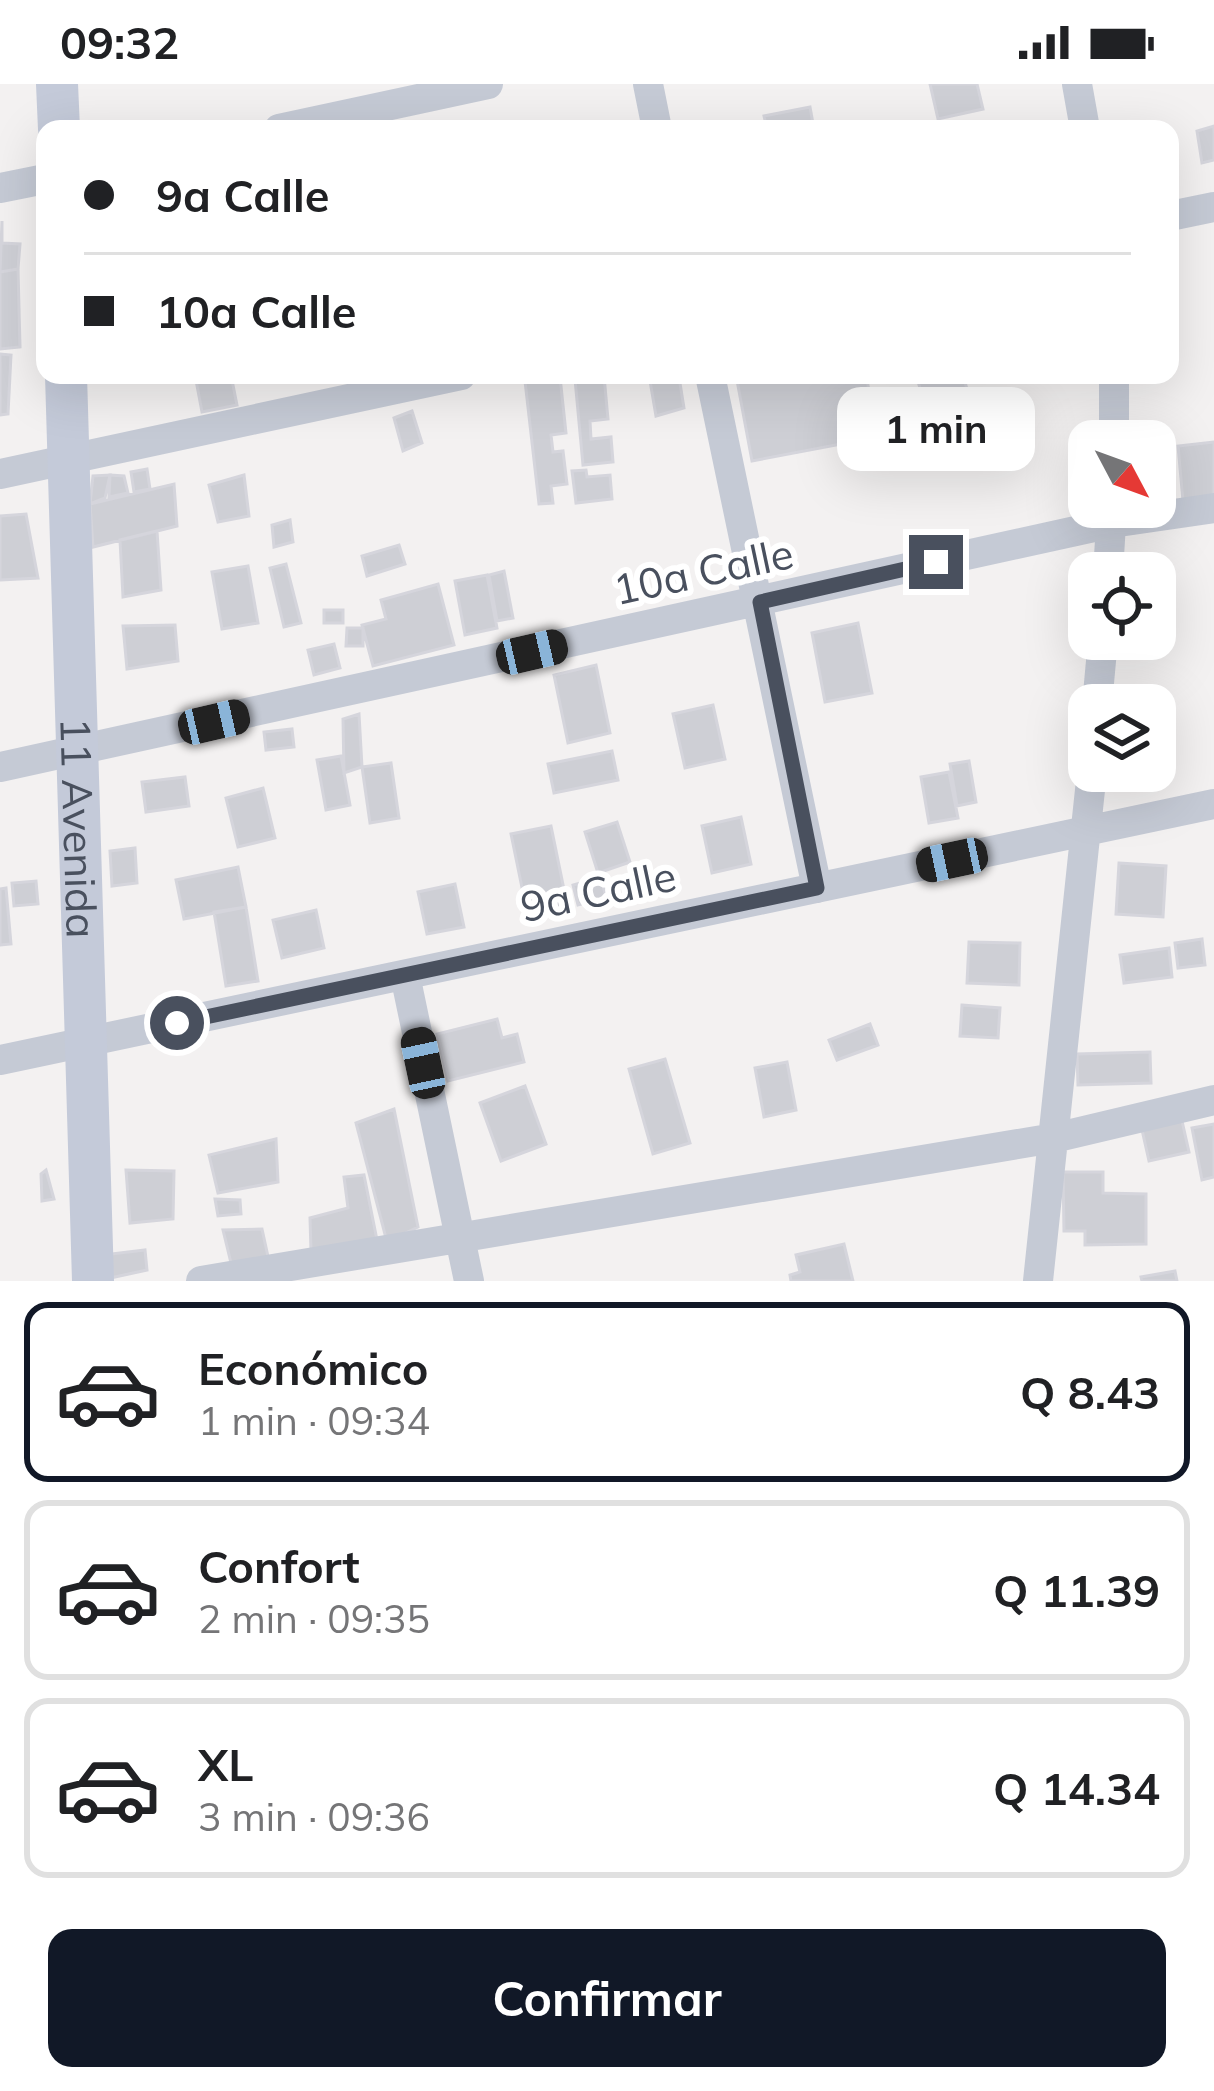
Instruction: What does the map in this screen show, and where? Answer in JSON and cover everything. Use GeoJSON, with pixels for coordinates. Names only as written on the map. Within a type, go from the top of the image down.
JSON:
{"type":"FeatureCollection","features":[{"type":"Feature","properties":{"kind":"street"},"geometry":{"type":"LineString","coordinates":[[58,84],[59,120]]}},
{"type":"Feature","properties":{"kind":"street"},"geometry":{"type":"LineString","coordinates":[[321,120],[488,84]]}},
{"type":"Feature","properties":{"kind":"street"},"geometry":{"type":"LineString","coordinates":[[648,84],[655,120]]}},
{"type":"Feature","properties":{"kind":"street"},"geometry":{"type":"LineString","coordinates":[[1077,84],[1083,120]]}},
{"type":"Feature","properties":{"kind":"street"},"geometry":{"type":"LineString","coordinates":[[0,188],[36,181]]}},
{"type":"Feature","properties":{"kind":"street"},"geometry":{"type":"LineString","coordinates":[[1179,214],[1214,207]]}},
{"type":"Feature","properties":{"kind":"street","name":"11 Avenida"},"geometry":{"type":"LineString","coordinates":[[66,384],[93,1281]]}},
{"type":"Feature","properties":{"kind":"street"},"geometry":{"type":"LineString","coordinates":[[0,474],[419,384]]}},
{"type":"Feature","properties":{"kind":"street"},"geometry":{"type":"LineString","coordinates":[[712,384],[817,888]]}},
{"type":"Feature","properties":{"kind":"street"},"geometry":{"type":"LineString","coordinates":[[1114,384],[1114,420]]}},
{"type":"Feature","properties":{"kind":"street","name":"10a Calle"},"geometry":{"type":"LineString","coordinates":[[1176,511],[1214,508]]}},
{"type":"Feature","properties":{"kind":"street","name":"10a Calle"},"geometry":{"type":"LineString","coordinates":[[0,767],[760,602],[1068,526]]}},
{"type":"Feature","properties":{"kind":"street"},"geometry":{"type":"LineString","coordinates":[[1038,1281],[1091,792]]}},
{"type":"Feature","properties":{"kind":"street","name":"9a Calle"},"geometry":{"type":"LineString","coordinates":[[0,1060],[1214,804]]}},
{"type":"Feature","properties":{"kind":"street"},"geometry":{"type":"LineString","coordinates":[[405,975],[469,1281]]}},
{"type":"Feature","properties":{"kind":"street"},"geometry":{"type":"LineString","coordinates":[[201,1281],[1054,1138],[1214,1100]]}},
{"type":"Feature","properties":{"kind":"building"},"geometry":{"type":"Polygon","coordinates":[[[930,84],[977,84],[983,109],[938,119],[930,84]]]}},
{"type":"Feature","properties":{"kind":"building"},"geometry":{"type":"Polygon","coordinates":[[[810,107],[812,120],[765,120],[764,116],[810,107]]]}},
{"type":"Feature","properties":{"kind":"building"},"geometry":{"type":"Polygon","coordinates":[[[1214,126],[1214,160],[1202,163],[1197,131],[1214,126]]]}},
{"type":"Feature","properties":{"kind":"building"},"geometry":{"type":"Polygon","coordinates":[[[2,221],[2,243],[20,244],[18,269],[0,272],[2,221]]]}},
{"type":"Feature","properties":{"kind":"building"},"geometry":{"type":"Polygon","coordinates":[[[18,269],[20,347],[0,349],[0,272],[18,269]]]}},
{"type":"Feature","properties":{"kind":"building"},"geometry":{"type":"Polygon","coordinates":[[[0,354],[11,355],[8,414],[0,415],[0,354]]]}},
{"type":"Feature","properties":{"kind":"building"},"geometry":{"type":"Polygon","coordinates":[[[197,384],[233,384],[237,405],[202,412],[197,384]]]}},
{"type":"Feature","properties":{"kind":"building"},"geometry":{"type":"Polygon","coordinates":[[[525,384],[561,384],[566,433],[551,435],[553,452],[563,451],[567,484],[551,486],[553,503],[539,504],[525,384]]]}},
{"type":"Feature","properties":{"kind":"building"},"geometry":{"type":"Polygon","coordinates":[[[575,384],[605,384],[608,419],[590,421],[591,439],[611,437],[613,462],[583,465],[575,384]]]}},
{"type":"Feature","properties":{"kind":"building"},"geometry":{"type":"Polygon","coordinates":[[[651,384],[680,384],[684,408],[656,416],[651,384]]]}},
{"type":"Feature","properties":{"kind":"building"},"geometry":{"type":"Polygon","coordinates":[[[738,384],[868,384],[878,437],[752,461],[738,384]]]}},
{"type":"Feature","properties":{"kind":"building"},"geometry":{"type":"Polygon","coordinates":[[[919,384],[966,384],[974,414],[932,427],[919,384]]]}},
{"type":"Feature","properties":{"kind":"building"},"geometry":{"type":"Polygon","coordinates":[[[412,411],[422,443],[403,451],[394,418],[412,411]]]}},
{"type":"Feature","properties":{"kind":"building"},"geometry":{"type":"Polygon","coordinates":[[[1214,442],[1214,499],[1183,501],[1178,446],[1214,442]]]}},
{"type":"Feature","properties":{"kind":"building"},"geometry":{"type":"Polygon","coordinates":[[[147,469],[150,489],[134,492],[131,472],[147,469]]]}},
{"type":"Feature","properties":{"kind":"building"},"geometry":{"type":"Polygon","coordinates":[[[586,470],[587,477],[610,475],[612,499],[576,503],[572,471],[586,470]]]}},
{"type":"Feature","properties":{"kind":"building"},"geometry":{"type":"Polygon","coordinates":[[[110,475],[124,476],[128,493],[109,497],[110,475]]]}},
{"type":"Feature","properties":{"kind":"building"},"geometry":{"type":"Polygon","coordinates":[[[110,475],[105,498],[90,504],[93,476],[110,475]]]}},
{"type":"Feature","properties":{"kind":"building"},"geometry":{"type":"Polygon","coordinates":[[[244,475],[249,516],[218,522],[209,485],[244,475]]]}},
{"type":"Feature","properties":{"kind":"building"},"geometry":{"type":"Polygon","coordinates":[[[174,484],[177,526],[93,547],[90,504],[174,484]]]}},
{"type":"Feature","properties":{"kind":"building"},"geometry":{"type":"Polygon","coordinates":[[[26,514],[38,578],[0,580],[0,516],[26,514]]]}},
{"type":"Feature","properties":{"kind":"building"},"geometry":{"type":"Polygon","coordinates":[[[290,520],[293,542],[274,547],[272,525],[290,520]]]}},
{"type":"Feature","properties":{"kind":"building"},"geometry":{"type":"Polygon","coordinates":[[[157,531],[161,590],[123,597],[120,540],[157,531]]]}},
{"type":"Feature","properties":{"kind":"building"},"geometry":{"type":"Polygon","coordinates":[[[399,545],[405,564],[367,576],[362,556],[399,545]]]}},
{"type":"Feature","properties":{"kind":"building"},"geometry":{"type":"Polygon","coordinates":[[[286,564],[301,623],[284,627],[270,568],[286,564]]]}},
{"type":"Feature","properties":{"kind":"building"},"geometry":{"type":"Polygon","coordinates":[[[248,566],[258,623],[222,629],[212,572],[248,566]]]}},
{"type":"Feature","properties":{"kind":"building"},"geometry":{"type":"Polygon","coordinates":[[[504,571],[513,618],[497,621],[489,575],[504,571]]]}},
{"type":"Feature","properties":{"kind":"building"},"geometry":{"type":"Polygon","coordinates":[[[487,575],[497,628],[465,635],[455,581],[487,575]]]}},
{"type":"Feature","properties":{"kind":"building"},"geometry":{"type":"Polygon","coordinates":[[[438,584],[454,645],[373,666],[362,625],[386,619],[381,600],[438,584]]]}},
{"type":"Feature","properties":{"kind":"building"},"geometry":{"type":"Polygon","coordinates":[[[324,610],[343,610],[343,623],[324,623],[324,610]]]}},
{"type":"Feature","properties":{"kind":"building"},"geometry":{"type":"Polygon","coordinates":[[[858,623],[872,693],[825,702],[812,633],[858,623]]]}},
{"type":"Feature","properties":{"kind":"building"},"geometry":{"type":"Polygon","coordinates":[[[175,625],[178,661],[127,669],[123,626],[175,625]]]}},
{"type":"Feature","properties":{"kind":"building"},"geometry":{"type":"Polygon","coordinates":[[[347,628],[363,628],[363,646],[346,646],[347,628]]]}},
{"type":"Feature","properties":{"kind":"building"},"geometry":{"type":"Polygon","coordinates":[[[334,644],[340,668],[314,675],[308,650],[334,644]]]}},
{"type":"Feature","properties":{"kind":"building"},"geometry":{"type":"Polygon","coordinates":[[[596,665],[610,733],[568,743],[554,675],[596,665]]]}},
{"type":"Feature","properties":{"kind":"building"},"geometry":{"type":"Polygon","coordinates":[[[713,705],[725,759],[685,768],[673,714],[713,705]]]}},
{"type":"Feature","properties":{"kind":"building"},"geometry":{"type":"Polygon","coordinates":[[[359,714],[362,767],[344,773],[343,719],[359,714]]]}},
{"type":"Feature","properties":{"kind":"building"},"geometry":{"type":"Polygon","coordinates":[[[292,729],[294,747],[266,750],[264,732],[292,729]]]}},
{"type":"Feature","properties":{"kind":"building"},"geometry":{"type":"Polygon","coordinates":[[[612,751],[618,780],[554,793],[548,764],[612,751]]]}},
{"type":"Feature","properties":{"kind":"building"},"geometry":{"type":"Polygon","coordinates":[[[341,756],[350,805],[326,810],[317,760],[341,756]]]}},
{"type":"Feature","properties":{"kind":"building"},"geometry":{"type":"Polygon","coordinates":[[[969,761],[976,802],[957,806],[950,764],[969,761]]]}},
{"type":"Feature","properties":{"kind":"building"},"geometry":{"type":"Polygon","coordinates":[[[391,763],[399,818],[370,823],[362,767],[391,763]]]}},
{"type":"Feature","properties":{"kind":"building"},"geometry":{"type":"Polygon","coordinates":[[[949,772],[958,818],[929,823],[921,777],[949,772]]]}},
{"type":"Feature","properties":{"kind":"building"},"geometry":{"type":"Polygon","coordinates":[[[185,777],[189,806],[146,812],[142,782],[185,777]]]}},
{"type":"Feature","properties":{"kind":"building"},"geometry":{"type":"Polygon","coordinates":[[[263,788],[275,838],[238,847],[226,798],[263,788]]]}},
{"type":"Feature","properties":{"kind":"building"},"geometry":{"type":"Polygon","coordinates":[[[741,817],[751,864],[712,873],[702,826],[741,817]]]}},
{"type":"Feature","properties":{"kind":"building"},"geometry":{"type":"Polygon","coordinates":[[[617,822],[630,862],[598,873],[585,832],[617,822]]]}},
{"type":"Feature","properties":{"kind":"building"},"geometry":{"type":"Polygon","coordinates":[[[551,826],[568,909],[528,917],[511,834],[551,826]]]}},
{"type":"Feature","properties":{"kind":"building"},"geometry":{"type":"Polygon","coordinates":[[[135,848],[137,883],[112,886],[110,851],[135,848]]]}},
{"type":"Feature","properties":{"kind":"building"},"geometry":{"type":"Polygon","coordinates":[[[1119,863],[1166,866],[1163,917],[1116,914],[1119,863]]]}},
{"type":"Feature","properties":{"kind":"building"},"geometry":{"type":"Polygon","coordinates":[[[238,867],[246,907],[184,919],[176,880],[238,867]]]}},
{"type":"Feature","properties":{"kind":"building"},"geometry":{"type":"Polygon","coordinates":[[[601,877],[606,898],[578,905],[573,885],[601,877]]]}},
{"type":"Feature","properties":{"kind":"building"},"geometry":{"type":"Polygon","coordinates":[[[36,881],[38,904],[14,906],[12,883],[36,881]]]}},
{"type":"Feature","properties":{"kind":"building"},"geometry":{"type":"Polygon","coordinates":[[[455,884],[464,927],[427,934],[418,892],[455,884]]]}},
{"type":"Feature","properties":{"kind":"building"},"geometry":{"type":"Polygon","coordinates":[[[6,888],[11,944],[0,945],[0,889],[6,888]]]}},
{"type":"Feature","properties":{"kind":"building"},"geometry":{"type":"Polygon","coordinates":[[[246,907],[258,981],[226,986],[214,912],[246,907]]]}},
{"type":"Feature","properties":{"kind":"building"},"geometry":{"type":"Polygon","coordinates":[[[316,910],[324,948],[282,958],[273,920],[316,910]]]}},
{"type":"Feature","properties":{"kind":"building"},"geometry":{"type":"Polygon","coordinates":[[[1202,939],[1205,965],[1178,968],[1175,943],[1202,939]]]}},
{"type":"Feature","properties":{"kind":"building"},"geometry":{"type":"Polygon","coordinates":[[[969,942],[1020,943],[1019,985],[967,983],[969,942]]]}},
{"type":"Feature","properties":{"kind":"building"},"geometry":{"type":"Polygon","coordinates":[[[1169,948],[1172,977],[1124,983],[1120,955],[1169,948]]]}},
{"type":"Feature","properties":{"kind":"building"},"geometry":{"type":"Polygon","coordinates":[[[962,1005],[1000,1008],[998,1038],[960,1036],[962,1005]]]}},
{"type":"Feature","properties":{"kind":"building"},"geometry":{"type":"Polygon","coordinates":[[[497,1019],[502,1038],[517,1034],[524,1062],[448,1081],[437,1034],[497,1019]]]}},
{"type":"Feature","properties":{"kind":"building"},"geometry":{"type":"Polygon","coordinates":[[[870,1024],[878,1045],[837,1060],[829,1040],[870,1024]]]}},
{"type":"Feature","properties":{"kind":"building"},"geometry":{"type":"Polygon","coordinates":[[[1150,1052],[1151,1083],[1078,1085],[1077,1054],[1150,1052]]]}},
{"type":"Feature","properties":{"kind":"building"},"geometry":{"type":"Polygon","coordinates":[[[665,1059],[690,1143],[653,1154],[629,1069],[665,1059]]]}},
{"type":"Feature","properties":{"kind":"building"},"geometry":{"type":"Polygon","coordinates":[[[787,1062],[796,1110],[764,1117],[755,1068],[787,1062]]]}},
{"type":"Feature","properties":{"kind":"building"},"geometry":{"type":"Polygon","coordinates":[[[525,1086],[546,1144],[501,1161],[480,1103],[525,1086]]]}},
{"type":"Feature","properties":{"kind":"building"},"geometry":{"type":"Polygon","coordinates":[[[394,1109],[418,1227],[387,1242],[356,1123],[394,1109]]]}},
{"type":"Feature","properties":{"kind":"building"},"geometry":{"type":"Polygon","coordinates":[[[1180,1112],[1189,1152],[1149,1161],[1140,1121],[1180,1112]]]}},
{"type":"Feature","properties":{"kind":"building"},"geometry":{"type":"Polygon","coordinates":[[[1214,1124],[1214,1177],[1202,1180],[1192,1128],[1214,1124]]]}},
{"type":"Feature","properties":{"kind":"building"},"geometry":{"type":"Polygon","coordinates":[[[276,1139],[278,1182],[218,1193],[209,1155],[276,1139]]]}},
{"type":"Feature","properties":{"kind":"building"},"geometry":{"type":"Polygon","coordinates":[[[46,1170],[54,1199],[42,1201],[41,1174],[46,1170]]]}},
{"type":"Feature","properties":{"kind":"building"},"geometry":{"type":"Polygon","coordinates":[[[126,1170],[174,1171],[173,1219],[130,1223],[126,1170]]]}},
{"type":"Feature","properties":{"kind":"building"},"geometry":{"type":"Polygon","coordinates":[[[1063,1172],[1103,1172],[1103,1193],[1146,1194],[1146,1244],[1085,1245],[1085,1231],[1064,1231],[1063,1172]]]}},
{"type":"Feature","properties":{"kind":"building"},"geometry":{"type":"Polygon","coordinates":[[[364,1175],[377,1240],[311,1251],[310,1218],[348,1208],[344,1177],[364,1175]]]}},
{"type":"Feature","properties":{"kind":"building"},"geometry":{"type":"Polygon","coordinates":[[[215,1199],[240,1200],[241,1214],[218,1216],[215,1199]]]}},
{"type":"Feature","properties":{"kind":"building"},"geometry":{"type":"Polygon","coordinates":[[[262,1229],[269,1261],[231,1263],[223,1230],[262,1229]]]}},
{"type":"Feature","properties":{"kind":"building"},"geometry":{"type":"Polygon","coordinates":[[[844,1244],[853,1281],[791,1281],[790,1275],[800,1272],[796,1255],[844,1244]]]}},
{"type":"Feature","properties":{"kind":"building"},"geometry":{"type":"Polygon","coordinates":[[[145,1250],[147,1270],[110,1278],[111,1254],[145,1250]]]}},
{"type":"Feature","properties":{"kind":"building"},"geometry":{"type":"Polygon","coordinates":[[[1175,1271],[1177,1281],[1142,1281],[1141,1277],[1175,1271]]]}},
{"type":"Feature","properties":{"kind":"route"},"geometry":{"type":"LineString","coordinates":[[177,1023],[817,888],[760,602],[936,562]]}}]}
